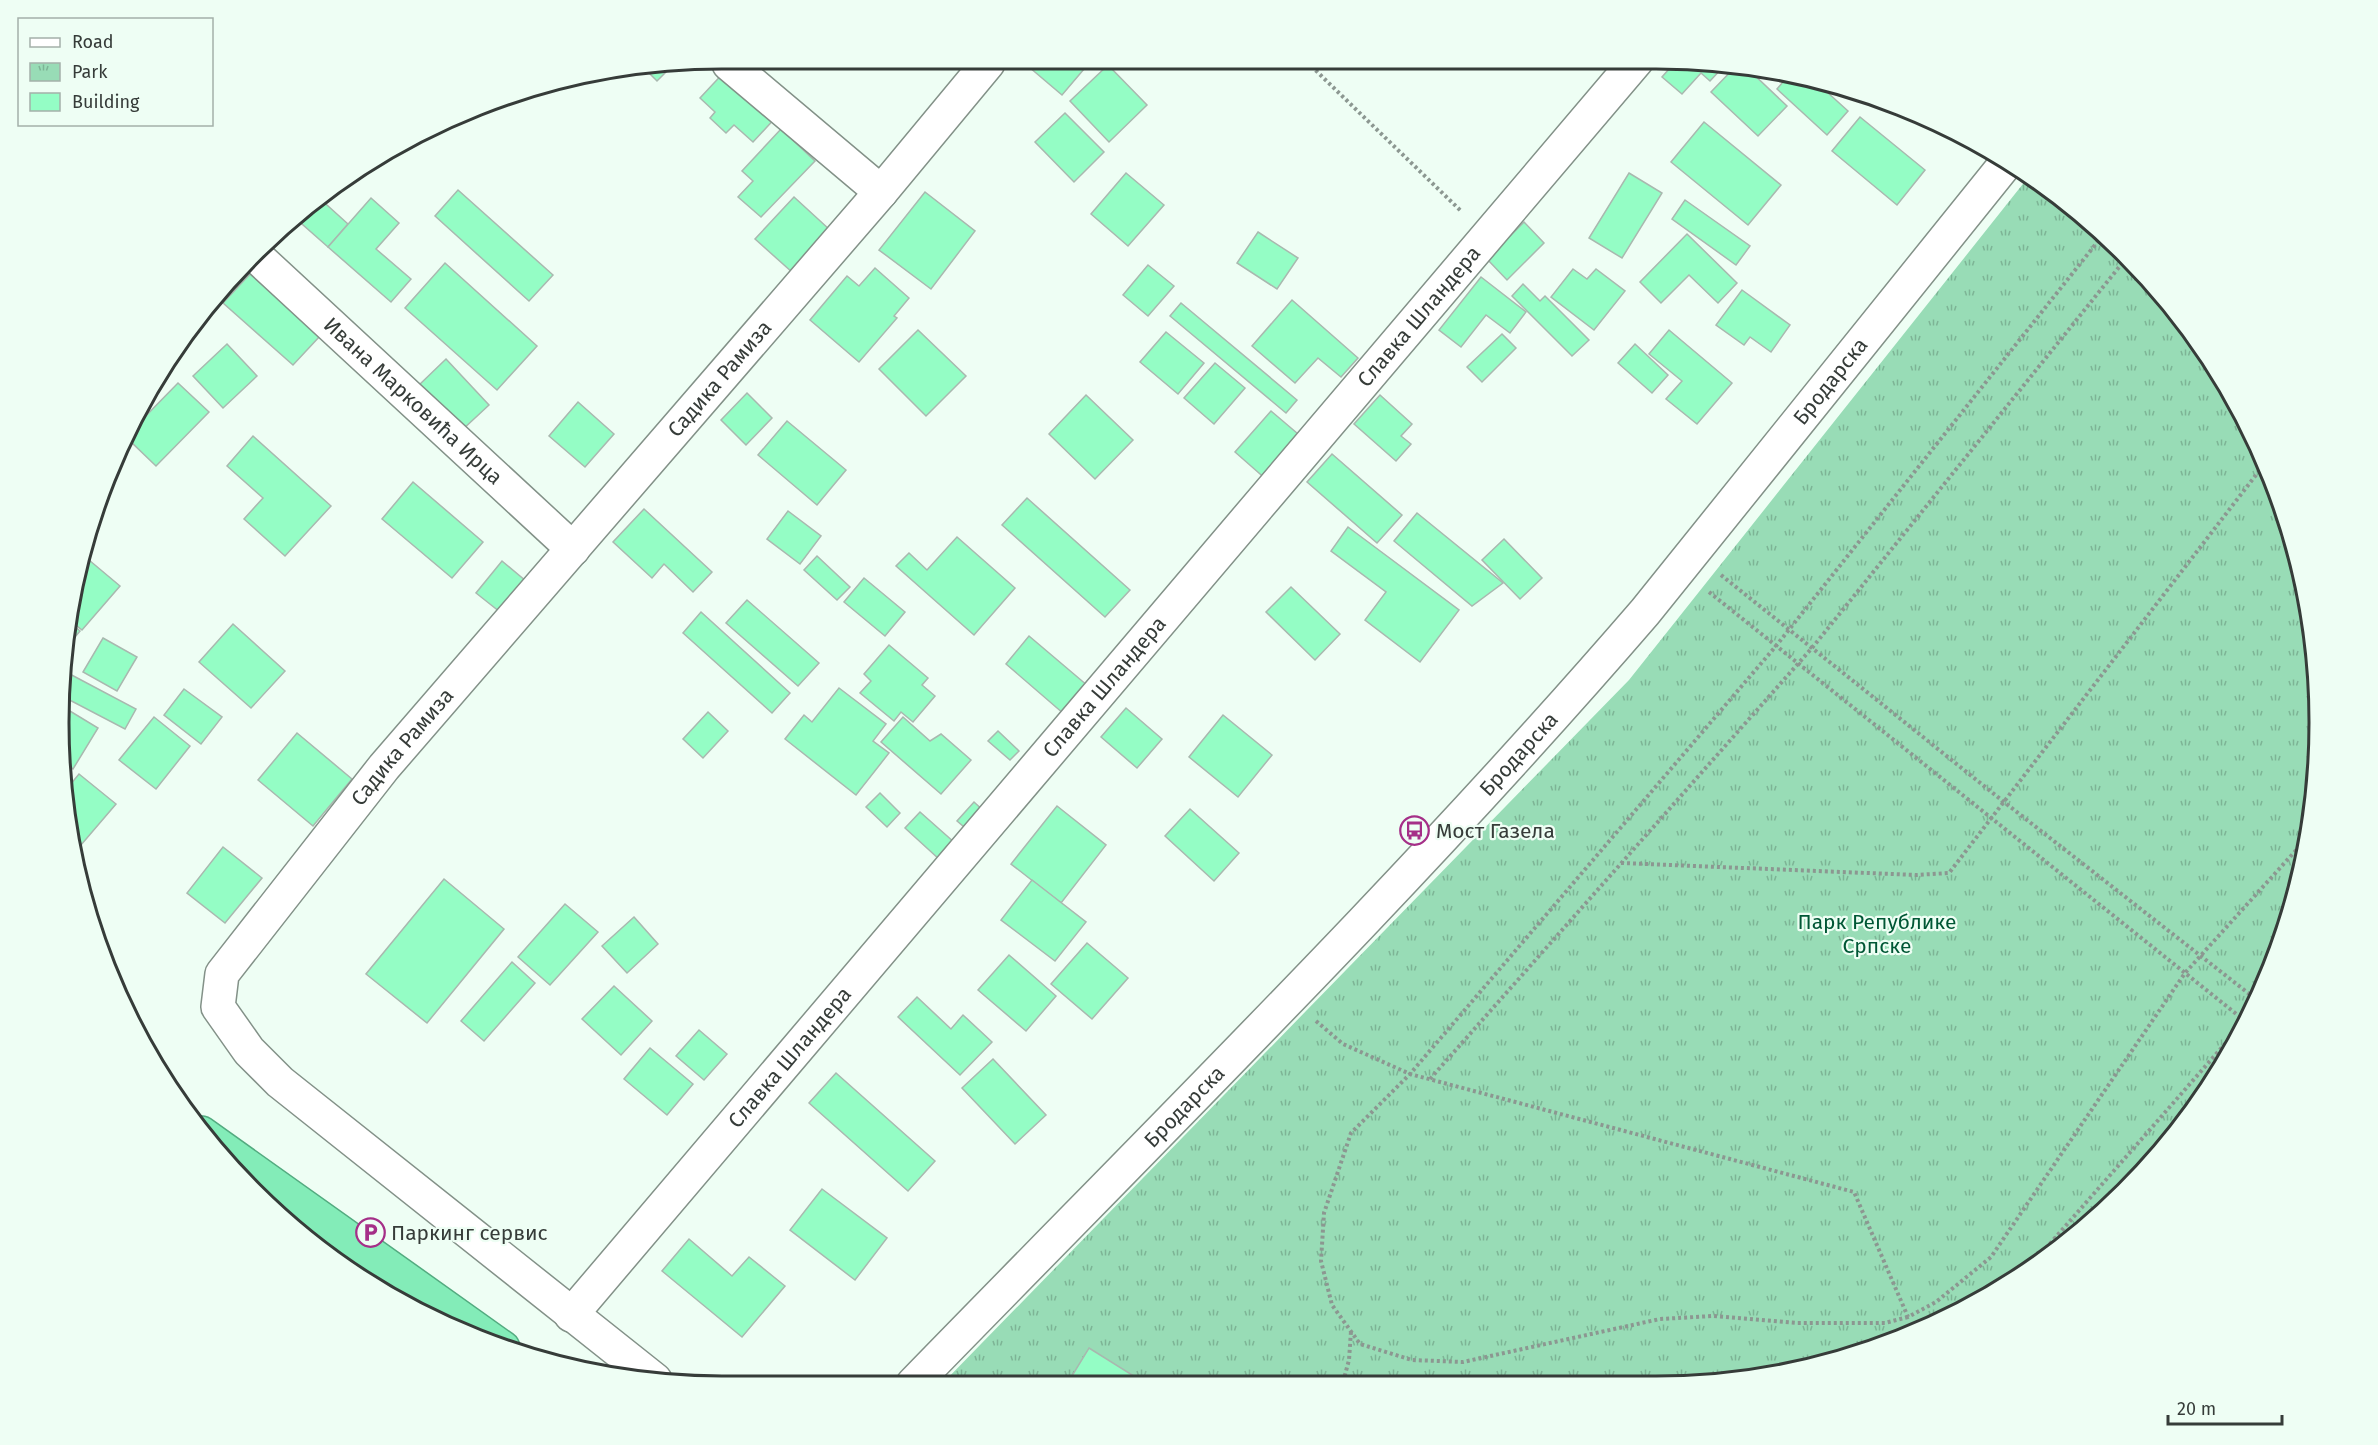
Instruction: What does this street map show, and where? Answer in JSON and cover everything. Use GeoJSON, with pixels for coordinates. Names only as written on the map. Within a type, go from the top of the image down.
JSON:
{"type":"FeatureCollection","features":[{"type":"Feature","properties":{"kind":"highway"},"geometry":{"type":"LineString","coordinates":[[234,1157],[472,1326]]}},
{"type":"Feature","properties":{"kind":"street"},"geometry":{"type":"LineString","coordinates":[[735,69],[881,192]]}},
{"type":"Feature","properties":{"kind":"street","name":"Садика Рамиза"},"geometry":{"type":"LineString","coordinates":[[643,1371],[571,1316],[280,1082],[249,1051],[218,1007],[222,974],[384,767],[881,192],[983,69]]}},
{"type":"Feature","properties":{"kind":"street","name":"Славка Шландера"},"geometry":{"type":"LineString","coordinates":[[571,1316],[1629,69]]}},
{"type":"Feature","properties":{"kind":"street","name":"Бродарска"},"geometry":{"type":"LineString","coordinates":[[921,1376],[1292,996],[1421,861],[1588,678],[1686,561],[2002,169]]}},
{"type":"Feature","properties":{"kind":"street","name":"Ивана Марковића Ирца"},"geometry":{"type":"LineString","coordinates":[[261,259],[573,549]]}},
{"type":"Feature","properties":{"kind":"path"},"geometry":{"type":"LineString","coordinates":[[1314,69],[1487,236]]}},
{"type":"Feature","properties":{"kind":"path"},"geometry":{"type":"LineString","coordinates":[[2098,242],[1776,646],[1410,1074],[1352,1133],[1324,1213],[1321,1261],[1332,1305],[1360,1344],[1412,1360],[1463,1362],[1660,1319],[1713,1316],[1797,1323],[1885,1323],[1908,1317],[1936,1302],[1991,1257],[2185,973],[2296,850]]}},
{"type":"Feature","properties":{"kind":"path"},"geometry":{"type":"LineString","coordinates":[[1430,1079],[1812,648],[2122,264]]}},
{"type":"Feature","properties":{"kind":"path"},"geometry":{"type":"LineString","coordinates":[[1621,863],[1916,875],[1949,873],[2259,471]]}},
{"type":"Feature","properties":{"kind":"path"},"geometry":{"type":"LineString","coordinates":[[1686,561],[1789,630],[2250,994]]}},
{"type":"Feature","properties":{"kind":"path"},"geometry":{"type":"LineString","coordinates":[[1686,561],[1776,646],[2239,1017]]}},
{"type":"Feature","properties":{"kind":"path"},"geometry":{"type":"LineString","coordinates":[[1292,996],[1343,1044],[1410,1074],[1854,1192],[1908,1317]]}},
{"type":"Feature","properties":{"kind":"path"},"geometry":{"type":"LineString","coordinates":[[2051,1242],[2222,1047]]}},
{"type":"Feature","properties":{"kind":"path"},"geometry":{"type":"LineString","coordinates":[[1345,1376],[1349,1360],[1351,1331]]}},
{"type":"Feature","properties":{"kind":"green space","name":"Парк Републике Српске"},"geometry":{"type":"Polygon","coordinates":[[[2024,183],[2086,231],[2118,260],[2174,325],[2199,359],[2242,433],[2259,472],[2287,553],[2296,595],[2308,680],[2309,722],[2308,765],[2296,850],[2287,892],[2259,973],[2242,1012],[2199,1086],[2147,1153],[2118,1185],[2053,1241],[2019,1266],[1945,1309],[1866,1341],[1825,1354],[1741,1370],[1698,1375],[1655,1376],[950,1376],[1629,680],[2024,183]]]}},
{"type":"Feature","properties":{"kind":"building"},"geometry":{"type":"Polygon","coordinates":[[[729,69],[778,115],[753,142],[734,125],[726,133],[710,118],[715,112],[700,98],[729,69]]]}},
{"type":"Feature","properties":{"kind":"building"},"geometry":{"type":"Polygon","coordinates":[[[1031,69],[1084,69],[1062,95],[1031,69]]]}},
{"type":"Feature","properties":{"kind":"building"},"geometry":{"type":"Polygon","coordinates":[[[1104,69],[1112,69],[1147,105],[1109,142],[1070,101],[1104,69]]]}},
{"type":"Feature","properties":{"kind":"building"},"geometry":{"type":"Polygon","coordinates":[[[1669,69],[1718,72],[1710,81],[1701,73],[1682,94],[1662,77],[1669,69]]]}},
{"type":"Feature","properties":{"kind":"building"},"geometry":{"type":"Polygon","coordinates":[[[666,72],[657,81],[650,74],[666,72]]]}},
{"type":"Feature","properties":{"kind":"building"},"geometry":{"type":"Polygon","coordinates":[[[1729,74],[1757,78],[1787,106],[1758,136],[1711,92],[1729,74]]]}},
{"type":"Feature","properties":{"kind":"building"},"geometry":{"type":"Polygon","coordinates":[[[1783,82],[1825,91],[1848,111],[1827,135],[1777,89],[1783,82]]]}},
{"type":"Feature","properties":{"kind":"building"},"geometry":{"type":"Polygon","coordinates":[[[1065,113],[1104,152],[1074,182],[1035,142],[1065,113]]]}},
{"type":"Feature","properties":{"kind":"building"},"geometry":{"type":"Polygon","coordinates":[[[1860,117],[1925,170],[1897,205],[1832,151],[1860,117]]]}},
{"type":"Feature","properties":{"kind":"building"},"geometry":{"type":"Polygon","coordinates":[[[1704,122],[1781,185],[1748,225],[1671,162],[1704,122]]]}},
{"type":"Feature","properties":{"kind":"building"},"geometry":{"type":"Polygon","coordinates":[[[781,129],[815,161],[761,217],[738,197],[753,181],[742,171],[781,129]]]}},
{"type":"Feature","properties":{"kind":"building"},"geometry":{"type":"Polygon","coordinates":[[[1126,173],[1164,205],[1128,246],[1091,214],[1126,173]]]}},
{"type":"Feature","properties":{"kind":"building"},"geometry":{"type":"Polygon","coordinates":[[[1629,173],[1662,193],[1622,258],[1589,238],[1629,173]]]}},
{"type":"Feature","properties":{"kind":"building"},"geometry":{"type":"Polygon","coordinates":[[[458,190],[553,275],[529,301],[435,216],[458,190]]]}},
{"type":"Feature","properties":{"kind":"building"},"geometry":{"type":"Polygon","coordinates":[[[925,192],[975,231],[931,289],[879,250],[925,192]]]}},
{"type":"Feature","properties":{"kind":"building"},"geometry":{"type":"Polygon","coordinates":[[[794,197],[830,230],[793,273],[755,239],[794,197]]]}},
{"type":"Feature","properties":{"kind":"building"},"geometry":{"type":"Polygon","coordinates":[[[371,198],[399,223],[376,249],[411,279],[391,302],[328,247],[371,198]]]}},
{"type":"Feature","properties":{"kind":"building"},"geometry":{"type":"Polygon","coordinates":[[[1685,200],[1750,246],[1736,265],[1672,219],[1685,200]]]}},
{"type":"Feature","properties":{"kind":"building"},"geometry":{"type":"Polygon","coordinates":[[[325,204],[348,224],[328,247],[301,223],[325,204]]]}},
{"type":"Feature","properties":{"kind":"building"},"geometry":{"type":"Polygon","coordinates":[[[1524,222],[1544,243],[1507,280],[1487,259],[1524,222]]]}},
{"type":"Feature","properties":{"kind":"building"},"geometry":{"type":"Polygon","coordinates":[[[1258,232],[1298,258],[1277,289],[1237,263],[1258,232]]]}},
{"type":"Feature","properties":{"kind":"building"},"geometry":{"type":"Polygon","coordinates":[[[1687,234],[1737,283],[1718,303],[1689,275],[1661,303],[1640,282],[1687,234]]]}},
{"type":"Feature","properties":{"kind":"building"},"geometry":{"type":"Polygon","coordinates":[[[445,263],[537,346],[497,390],[405,308],[445,263]]]}},
{"type":"Feature","properties":{"kind":"building"},"geometry":{"type":"Polygon","coordinates":[[[1148,265],[1174,286],[1148,316],[1123,295],[1148,265]]]}},
{"type":"Feature","properties":{"kind":"building"},"geometry":{"type":"Polygon","coordinates":[[[875,268],[909,298],[894,316],[897,318],[859,362],[810,320],[847,276],[859,286],[875,268]]]}},
{"type":"Feature","properties":{"kind":"building"},"geometry":{"type":"Polygon","coordinates":[[[1573,269],[1587,279],[1596,269],[1625,291],[1594,330],[1551,297],[1573,269]]]}},
{"type":"Feature","properties":{"kind":"building"},"geometry":{"type":"Polygon","coordinates":[[[250,274],[320,336],[293,365],[223,303],[250,274]]]}},
{"type":"Feature","properties":{"kind":"building"},"geometry":{"type":"Polygon","coordinates":[[[1481,277],[1526,312],[1510,333],[1486,315],[1461,347],[1439,330],[1481,277]]]}},
{"type":"Feature","properties":{"kind":"building"},"geometry":{"type":"Polygon","coordinates":[[[1523,284],[1540,301],[1545,296],[1589,340],[1572,356],[1512,296],[1523,284]]]}},
{"type":"Feature","properties":{"kind":"building"},"geometry":{"type":"Polygon","coordinates":[[[1742,290],[1790,325],[1771,352],[1750,337],[1744,345],[1716,325],[1742,290]]]}},
{"type":"Feature","properties":{"kind":"building"},"geometry":{"type":"Polygon","coordinates":[[[1292,300],[1358,358],[1341,377],[1318,358],[1295,383],[1252,346],[1292,300]]]}},
{"type":"Feature","properties":{"kind":"building"},"geometry":{"type":"Polygon","coordinates":[[[1181,303],[1297,400],[1286,413],[1170,316],[1181,303]]]}},
{"type":"Feature","properties":{"kind":"building"},"geometry":{"type":"Polygon","coordinates":[[[918,330],[966,376],[926,416],[879,369],[918,330]]]}},
{"type":"Feature","properties":{"kind":"building"},"geometry":{"type":"Polygon","coordinates":[[[1669,330],[1732,383],[1697,424],[1666,399],[1682,381],[1649,354],[1669,330]]]}},
{"type":"Feature","properties":{"kind":"building"},"geometry":{"type":"Polygon","coordinates":[[[1166,332],[1204,363],[1178,394],[1140,362],[1166,332]]]}},
{"type":"Feature","properties":{"kind":"building"},"geometry":{"type":"Polygon","coordinates":[[[1502,334],[1516,348],[1482,382],[1467,367],[1502,334]]]}},
{"type":"Feature","properties":{"kind":"building"},"geometry":{"type":"Polygon","coordinates":[[[227,344],[257,376],[223,408],[193,376],[227,344]]]}},
{"type":"Feature","properties":{"kind":"building"},"geometry":{"type":"Polygon","coordinates":[[[1635,344],[1668,375],[1652,393],[1618,363],[1635,344]]]}},
{"type":"Feature","properties":{"kind":"building"},"geometry":{"type":"Polygon","coordinates":[[[446,359],[489,405],[461,431],[418,386],[446,359]]]}},
{"type":"Feature","properties":{"kind":"building"},"geometry":{"type":"Polygon","coordinates":[[[1215,363],[1245,388],[1214,424],[1184,398],[1215,363]]]}},
{"type":"Feature","properties":{"kind":"building"},"geometry":{"type":"Polygon","coordinates":[[[178,383],[209,412],[156,466],[132,443],[146,416],[178,383]]]}},
{"type":"Feature","properties":{"kind":"building"},"geometry":{"type":"Polygon","coordinates":[[[747,393],[772,418],[746,445],[721,420],[747,393]]]}},
{"type":"Feature","properties":{"kind":"building"},"geometry":{"type":"Polygon","coordinates":[[[1086,395],[1133,440],[1095,479],[1049,434],[1086,395]]]}},
{"type":"Feature","properties":{"kind":"building"},"geometry":{"type":"Polygon","coordinates":[[[1380,395],[1412,424],[1401,436],[1411,444],[1396,461],[1354,424],[1380,395]]]}},
{"type":"Feature","properties":{"kind":"building"},"geometry":{"type":"Polygon","coordinates":[[[578,402],[614,434],[585,467],[549,436],[578,402]]]}},
{"type":"Feature","properties":{"kind":"building"},"geometry":{"type":"Polygon","coordinates":[[[1271,411],[1304,439],[1268,481],[1235,452],[1271,411]]]}},
{"type":"Feature","properties":{"kind":"building"},"geometry":{"type":"Polygon","coordinates":[[[787,421],[846,470],[817,505],[758,455],[787,421]]]}},
{"type":"Feature","properties":{"kind":"building"},"geometry":{"type":"Polygon","coordinates":[[[253,436],[331,506],[285,556],[244,519],[263,498],[227,466],[253,436]]]}},
{"type":"Feature","properties":{"kind":"building"},"geometry":{"type":"Polygon","coordinates":[[[1332,454],[1402,515],[1377,543],[1307,482],[1332,454]]]}},
{"type":"Feature","properties":{"kind":"building"},"geometry":{"type":"Polygon","coordinates":[[[413,482],[483,542],[452,578],[382,519],[413,482]]]}},
{"type":"Feature","properties":{"kind":"building"},"geometry":{"type":"Polygon","coordinates":[[[1027,498],[1130,590],[1105,617],[1002,525],[1027,498]]]}},
{"type":"Feature","properties":{"kind":"building"},"geometry":{"type":"Polygon","coordinates":[[[644,509],[712,572],[693,592],[664,564],[652,578],[613,542],[644,509]]]}},
{"type":"Feature","properties":{"kind":"building"},"geometry":{"type":"Polygon","coordinates":[[[788,511],[821,536],[800,564],[767,539],[788,511]]]}},
{"type":"Feature","properties":{"kind":"building"},"geometry":{"type":"Polygon","coordinates":[[[1417,513],[1503,583],[1472,606],[1394,541],[1417,513]]]}},
{"type":"Feature","properties":{"kind":"building"},"geometry":{"type":"Polygon","coordinates":[[[1348,527],[1459,610],[1420,662],[1365,620],[1386,592],[1331,551],[1348,527]]]}},
{"type":"Feature","properties":{"kind":"building"},"geometry":{"type":"Polygon","coordinates":[[[957,537],[1015,588],[974,635],[896,566],[909,553],[927,570],[957,537]]]}},
{"type":"Feature","properties":{"kind":"building"},"geometry":{"type":"Polygon","coordinates":[[[1504,539],[1542,578],[1520,599],[1482,560],[1504,539]]]}},
{"type":"Feature","properties":{"kind":"building"},"geometry":{"type":"Polygon","coordinates":[[[817,556],[850,587],[837,600],[804,570],[817,556]]]}},
{"type":"Feature","properties":{"kind":"building"},"geometry":{"type":"Polygon","coordinates":[[[89,560],[120,586],[82,630],[77,626],[89,560]]]}},
{"type":"Feature","properties":{"kind":"building"},"geometry":{"type":"Polygon","coordinates":[[[502,561],[526,581],[500,612],[476,593],[502,561]]]}},
{"type":"Feature","properties":{"kind":"building"},"geometry":{"type":"Polygon","coordinates":[[[864,578],[905,612],[885,636],[844,602],[864,578]]]}},
{"type":"Feature","properties":{"kind":"building"},"geometry":{"type":"Polygon","coordinates":[[[1291,587],[1340,634],[1315,660],[1266,612],[1291,587]]]}},
{"type":"Feature","properties":{"kind":"building"},"geometry":{"type":"Polygon","coordinates":[[[747,600],[819,663],[798,686],[726,623],[747,600]]]}},
{"type":"Feature","properties":{"kind":"building"},"geometry":{"type":"Polygon","coordinates":[[[701,612],[790,693],[772,713],[683,633],[701,612]]]}},
{"type":"Feature","properties":{"kind":"building"},"geometry":{"type":"Polygon","coordinates":[[[233,624],[285,671],[251,708],[199,662],[233,624]]]}},
{"type":"Feature","properties":{"kind":"building"},"geometry":{"type":"Polygon","coordinates":[[[1029,636],[1088,686],[1064,714],[1006,664],[1029,636]]]}},
{"type":"Feature","properties":{"kind":"building"},"geometry":{"type":"Polygon","coordinates":[[[103,638],[137,657],[117,691],[83,672],[103,638]]]}},
{"type":"Feature","properties":{"kind":"building"},"geometry":{"type":"Polygon","coordinates":[[[889,645],[928,678],[922,685],[935,696],[913,722],[901,712],[894,721],[860,693],[871,681],[864,674],[889,645]]]}},
{"type":"Feature","properties":{"kind":"building"},"geometry":{"type":"Polygon","coordinates":[[[71,674],[136,709],[125,729],[70,700],[71,674]]]}},
{"type":"Feature","properties":{"kind":"building"},"geometry":{"type":"Polygon","coordinates":[[[839,688],[886,724],[873,741],[889,753],[856,795],[785,739],[804,715],[812,722],[839,688]]]}},
{"type":"Feature","properties":{"kind":"building"},"geometry":{"type":"Polygon","coordinates":[[[184,689],[222,717],[201,744],[164,715],[184,689]]]}},
{"type":"Feature","properties":{"kind":"building"},"geometry":{"type":"Polygon","coordinates":[[[1126,708],[1162,739],[1137,768],[1101,737],[1126,708]]]}},
{"type":"Feature","properties":{"kind":"building"},"geometry":{"type":"Polygon","coordinates":[[[69,711],[98,728],[73,769],[70,765],[69,711]]]}},
{"type":"Feature","properties":{"kind":"building"},"geometry":{"type":"Polygon","coordinates":[[[708,712],[728,731],[703,758],[683,739],[708,712]]]}},
{"type":"Feature","properties":{"kind":"building"},"geometry":{"type":"Polygon","coordinates":[[[1223,715],[1272,755],[1238,797],[1189,757],[1223,715]]]}},
{"type":"Feature","properties":{"kind":"building"},"geometry":{"type":"Polygon","coordinates":[[[154,717],[190,746],[156,789],[119,760],[154,717]]]}},
{"type":"Feature","properties":{"kind":"building"},"geometry":{"type":"Polygon","coordinates":[[[903,717],[930,741],[941,734],[971,760],[941,794],[881,742],[903,717]]]}},
{"type":"Feature","properties":{"kind":"building"},"geometry":{"type":"Polygon","coordinates":[[[998,731],[1019,751],[1010,760],[988,741],[998,731]]]}},
{"type":"Feature","properties":{"kind":"building"},"geometry":{"type":"Polygon","coordinates":[[[297,733],[352,779],[313,826],[258,780],[297,733]]]}},
{"type":"Feature","properties":{"kind":"building"},"geometry":{"type":"Polygon","coordinates":[[[79,774],[116,804],[81,845],[75,808],[72,782],[79,774]]]}},
{"type":"Feature","properties":{"kind":"building"},"geometry":{"type":"Polygon","coordinates":[[[880,793],[900,813],[887,827],[866,807],[880,793]]]}},
{"type":"Feature","properties":{"kind":"building"},"geometry":{"type":"Polygon","coordinates":[[[974,802],[986,813],[970,832],[957,821],[974,802]]]}},
{"type":"Feature","properties":{"kind":"building"},"geometry":{"type":"Polygon","coordinates":[[[1057,806],[1106,845],[1061,903],[1011,864],[1057,806]]]}},
{"type":"Feature","properties":{"kind":"building"},"geometry":{"type":"Polygon","coordinates":[[[1190,809],[1239,853],[1214,881],[1165,836],[1190,809]]]}},
{"type":"Feature","properties":{"kind":"building"},"geometry":{"type":"Polygon","coordinates":[[[920,812],[955,843],[940,860],[905,828],[920,812]]]}},
{"type":"Feature","properties":{"kind":"building"},"geometry":{"type":"Polygon","coordinates":[[[223,847],[262,878],[225,923],[187,893],[223,847]]]}},
{"type":"Feature","properties":{"kind":"building"},"geometry":{"type":"Polygon","coordinates":[[[444,879],[504,929],[427,1023],[366,974],[444,879]]]}},
{"type":"Feature","properties":{"kind":"building"},"geometry":{"type":"Polygon","coordinates":[[[1032,880],[1086,922],[1055,961],[1001,920],[1032,880]]]}},
{"type":"Feature","properties":{"kind":"building"},"geometry":{"type":"Polygon","coordinates":[[[565,904],[598,932],[550,985],[518,957],[565,904]]]}},
{"type":"Feature","properties":{"kind":"building"},"geometry":{"type":"Polygon","coordinates":[[[634,917],[658,944],[627,973],[602,946],[634,917]]]}},
{"type":"Feature","properties":{"kind":"building"},"geometry":{"type":"Polygon","coordinates":[[[1087,943],[1128,978],[1092,1019],[1051,984],[1087,943]]]}},
{"type":"Feature","properties":{"kind":"building"},"geometry":{"type":"Polygon","coordinates":[[[1009,955],[1056,996],[1026,1031],[978,990],[1009,955]]]}},
{"type":"Feature","properties":{"kind":"building"},"geometry":{"type":"Polygon","coordinates":[[[512,962],[535,983],[484,1041],[461,1021],[512,962]]]}},
{"type":"Feature","properties":{"kind":"building"},"geometry":{"type":"Polygon","coordinates":[[[614,986],[652,1021],[621,1055],[582,1019],[614,986]]]}},
{"type":"Feature","properties":{"kind":"building"},"geometry":{"type":"Polygon","coordinates":[[[917,997],[951,1029],[963,1015],[992,1042],[960,1075],[898,1017],[917,997]]]}},
{"type":"Feature","properties":{"kind":"building"},"geometry":{"type":"Polygon","coordinates":[[[699,1030],[727,1054],[704,1080],[676,1056],[699,1030]]]}},
{"type":"Feature","properties":{"kind":"building"},"geometry":{"type":"Polygon","coordinates":[[[650,1048],[693,1084],[667,1115],[624,1079],[650,1048]]]}},
{"type":"Feature","properties":{"kind":"building"},"geometry":{"type":"Polygon","coordinates":[[[993,1059],[1046,1115],[1015,1144],[962,1088],[993,1059]]]}},
{"type":"Feature","properties":{"kind":"building"},"geometry":{"type":"Polygon","coordinates":[[[836,1073],[935,1161],[908,1191],[809,1103],[836,1073]]]}},
{"type":"Feature","properties":{"kind":"building"},"geometry":{"type":"Polygon","coordinates":[[[822,1189],[887,1238],[855,1280],[790,1230],[822,1189]]]}},
{"type":"Feature","properties":{"kind":"building"},"geometry":{"type":"Polygon","coordinates":[[[689,1239],[732,1276],[749,1257],[785,1286],[742,1337],[662,1271],[689,1239]]]}},
{"type":"Feature","properties":{"kind":"building"},"geometry":{"type":"Polygon","coordinates":[[[1089,1348],[1134,1376],[1072,1376],[1089,1348]]]}},
{"type":"Feature","properties":{"kind":"place","name":"Мост Газела"},"geometry":{"type":"Point","coordinates":[1415,831]}},
{"type":"Feature","properties":{"kind":"place","name":"Паркинг сервис"},"geometry":{"type":"Point","coordinates":[370,1233]}}]}
